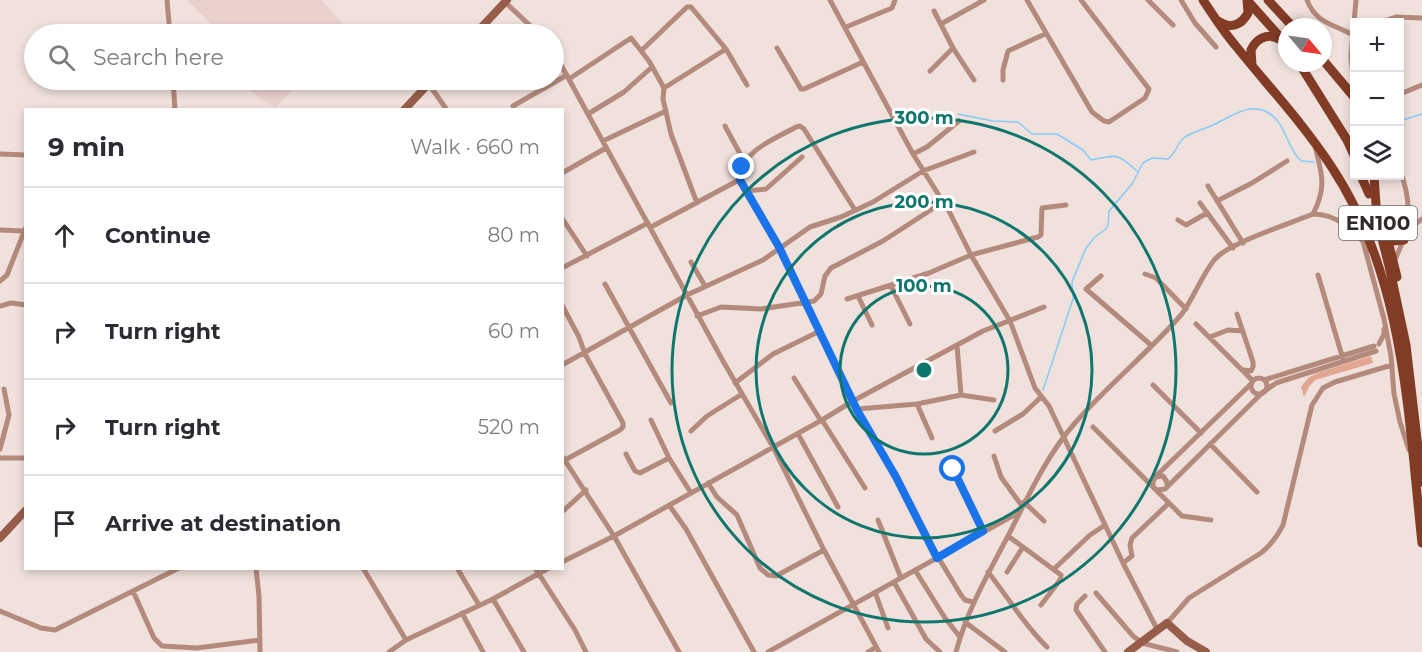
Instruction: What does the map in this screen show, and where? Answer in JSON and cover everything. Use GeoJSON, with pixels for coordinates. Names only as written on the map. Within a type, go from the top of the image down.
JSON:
{"type":"FeatureCollection","features":[{"type":"Feature","properties":{"kind":"main road","name":"EN100"},"geometry":{"type":"LineString","coordinates":[[1203,0],[1332,167],[1378,260],[1398,336],[1422,543]]}},
{"type":"Feature","properties":{"kind":"main road"},"geometry":{"type":"LineString","coordinates":[[1216,19],[1226,26],[1240,23],[1248,13],[1247,0]]}},
{"type":"Feature","properties":{"kind":"main road"},"geometry":{"type":"LineString","coordinates":[[1247,0],[1278,36]]}},
{"type":"Feature","properties":{"kind":"main road"},"geometry":{"type":"LineString","coordinates":[[1268,0],[1285,18]]}},
{"type":"Feature","properties":{"kind":"main road"},"geometry":{"type":"LineString","coordinates":[[484,24],[506,1]]}},
{"type":"Feature","properties":{"kind":"main road"},"geometry":{"type":"LineString","coordinates":[[1254,68],[1250,53],[1257,41],[1270,36],[1278,38]]}},
{"type":"Feature","properties":{"kind":"main road"},"geometry":{"type":"LineString","coordinates":[[1332,70],[1350,92]]}},
{"type":"Feature","properties":{"kind":"main road"},"geometry":{"type":"LineString","coordinates":[[1305,72],[1350,146]]}},
{"type":"Feature","properties":{"kind":"main road"},"geometry":{"type":"LineString","coordinates":[[406,108],[423,90]]}},
{"type":"Feature","properties":{"kind":"main road","name":"EN100"},"geometry":{"type":"LineString","coordinates":[[1363,180],[1369,194]]}},
{"type":"Feature","properties":{"kind":"main road","name":"EN100"},"geometry":{"type":"LineString","coordinates":[[1374,180],[1377,219],[1392,266]]}},
{"type":"Feature","properties":{"kind":"main road","name":"EN100"},"geometry":{"type":"LineString","coordinates":[[1378,210],[1386,233],[1404,334],[1422,482]]}},
{"type":"Feature","properties":{"kind":"main road","name":"EN100"},"geometry":{"type":"LineString","coordinates":[[1386,233],[1393,241],[1404,240]]}},
{"type":"Feature","properties":{"kind":"main road"},"geometry":{"type":"LineString","coordinates":[[0,538],[24,512]]}},
{"type":"Feature","properties":{"kind":"main road"},"geometry":{"type":"LineString","coordinates":[[1128,652],[1167,623],[1187,641],[1206,652]]}},
{"type":"Feature","properties":{"kind":"street"},"geometry":{"type":"LineString","coordinates":[[168,0],[169,24]]}},
{"type":"Feature","properties":{"kind":"street"},"geometry":{"type":"LineString","coordinates":[[830,0],[913,154],[943,202],[1010,321],[1031,379],[1049,406],[1123,563],[1158,631]]}},
{"type":"Feature","properties":{"kind":"street"},"geometry":{"type":"LineString","coordinates":[[846,27],[892,8],[896,0]]}},
{"type":"Feature","properties":{"kind":"street"},"geometry":{"type":"LineString","coordinates":[[941,24],[984,0]]}},
{"type":"Feature","properties":{"kind":"street"},"geometry":{"type":"LineString","coordinates":[[1027,0],[1092,112],[1107,122],[1145,98],[1149,89],[1081,0]]}},
{"type":"Feature","properties":{"kind":"street"},"geometry":{"type":"LineString","coordinates":[[1148,0],[1173,25]]}},
{"type":"Feature","properties":{"kind":"street"},"geometry":{"type":"LineString","coordinates":[[1181,0],[1195,23],[1216,47]]}},
{"type":"Feature","properties":{"kind":"street"},"geometry":{"type":"LineString","coordinates":[[1307,0],[1315,16],[1350,34]]}},
{"type":"Feature","properties":{"kind":"street"},"geometry":{"type":"LineString","coordinates":[[1353,18],[1356,0]]}},
{"type":"Feature","properties":{"kind":"street"},"geometry":{"type":"LineString","coordinates":[[506,1],[529,24]]}},
{"type":"Feature","properties":{"kind":"street"},"geometry":{"type":"LineString","coordinates":[[642,50],[687,7],[693,9],[726,49],[747,85]]}},
{"type":"Feature","properties":{"kind":"street"},"geometry":{"type":"LineString","coordinates":[[934,11],[953,48],[974,80]]}},
{"type":"Feature","properties":{"kind":"street"},"geometry":{"type":"LineString","coordinates":[[1393,18],[1422,18]]}},
{"type":"Feature","properties":{"kind":"street"},"geometry":{"type":"LineString","coordinates":[[1003,80],[1008,51],[1045,34]]}},
{"type":"Feature","properties":{"kind":"street"},"geometry":{"type":"LineString","coordinates":[[564,79],[585,70],[631,38],[642,50],[664,88],[663,99],[676,152],[697,203]]}},
{"type":"Feature","properties":{"kind":"street"},"geometry":{"type":"LineString","coordinates":[[777,48],[801,89],[862,62]]}},
{"type":"Feature","properties":{"kind":"street"},"geometry":{"type":"LineString","coordinates":[[930,71],[953,48]]}},
{"type":"Feature","properties":{"kind":"street"},"geometry":{"type":"LineString","coordinates":[[664,88],[726,49]]}},
{"type":"Feature","properties":{"kind":"street"},"geometry":{"type":"LineString","coordinates":[[588,114],[624,92],[652,68]]}},
{"type":"Feature","properties":{"kind":"street"},"geometry":{"type":"LineString","coordinates":[[564,70],[697,316],[773,447],[824,550],[878,650],[868,652]]}},
{"type":"Feature","properties":{"kind":"street"},"geometry":{"type":"LineString","coordinates":[[1404,93],[1422,86]]}},
{"type":"Feature","properties":{"kind":"street"},"geometry":{"type":"LineString","coordinates":[[174,90],[175,108]]}},
{"type":"Feature","properties":{"kind":"street"},"geometry":{"type":"LineString","coordinates":[[435,90],[446,108]]}},
{"type":"Feature","properties":{"kind":"street"},"geometry":{"type":"LineString","coordinates":[[513,106],[543,90]]}},
{"type":"Feature","properties":{"kind":"street"},"geometry":{"type":"LineString","coordinates":[[603,141],[666,111]]}},
{"type":"Feature","properties":{"kind":"street"},"geometry":{"type":"LineString","coordinates":[[913,154],[927,147],[959,121]]}},
{"type":"Feature","properties":{"kind":"street"},"geometry":{"type":"LineString","coordinates":[[725,126],[745,163]]}},
{"type":"Feature","properties":{"kind":"street"},"geometry":{"type":"LineString","coordinates":[[855,210],[800,126],[762,146],[745,163],[740,174],[740,180],[779,247],[857,410],[909,502],[937,558],[965,600],[974,602]]}},
{"type":"Feature","properties":{"kind":"street"},"geometry":{"type":"LineString","coordinates":[[1313,214],[1322,190],[1314,143]]}},
{"type":"Feature","properties":{"kind":"street"},"geometry":{"type":"LineString","coordinates":[[564,172],[606,148]]}},
{"type":"Feature","properties":{"kind":"street"},"geometry":{"type":"LineString","coordinates":[[564,365],[687,295],[763,260],[810,227],[891,193],[923,171],[974,152]]}},
{"type":"Feature","properties":{"kind":"street"},"geometry":{"type":"LineString","coordinates":[[0,154],[24,155]]}},
{"type":"Feature","properties":{"kind":"street"},"geometry":{"type":"LineString","coordinates":[[746,191],[766,189],[802,157]]}},
{"type":"Feature","properties":{"kind":"street"},"geometry":{"type":"LineString","coordinates":[[1217,201],[1287,161]]}},
{"type":"Feature","properties":{"kind":"street"},"geometry":{"type":"LineString","coordinates":[[564,267],[740,180]]}},
{"type":"Feature","properties":{"kind":"street"},"geometry":{"type":"LineString","coordinates":[[1392,266],[1404,240],[1410,215],[1403,180]]}},
{"type":"Feature","properties":{"kind":"street"},"geometry":{"type":"LineString","coordinates":[[1208,186],[1243,243]]}},
{"type":"Feature","properties":{"kind":"street"},"geometry":{"type":"LineString","coordinates":[[697,316],[721,307],[755,309],[814,301],[819,298],[825,276],[831,268],[883,241],[943,202]]}},
{"type":"Feature","properties":{"kind":"street"},"geometry":{"type":"LineString","coordinates":[[1200,202],[1233,248]]}},
{"type":"Feature","properties":{"kind":"street"},"geometry":{"type":"LineString","coordinates":[[1351,202],[1384,319],[1391,356],[1394,394],[1400,422],[1413,459]]}},
{"type":"Feature","properties":{"kind":"street"},"geometry":{"type":"LineString","coordinates":[[847,299],[929,273],[971,255],[1038,237],[1041,235],[1041,208],[1065,205]]}},
{"type":"Feature","properties":{"kind":"street"},"geometry":{"type":"LineString","coordinates":[[1178,220],[1186,225],[1207,213]]}},
{"type":"Feature","properties":{"kind":"street"},"geometry":{"type":"LineString","coordinates":[[956,652],[965,622],[988,572],[1023,504],[1063,437],[1186,309],[1216,258],[1243,243],[1313,214],[1322,214],[1341,221],[1363,241],[1378,260]]}},
{"type":"Feature","properties":{"kind":"street"},"geometry":{"type":"LineString","coordinates":[[1404,240],[1414,225],[1422,219]]}},
{"type":"Feature","properties":{"kind":"street"},"geometry":{"type":"LineString","coordinates":[[564,221],[587,256]]}},
{"type":"Feature","properties":{"kind":"street"},"geometry":{"type":"LineString","coordinates":[[0,231],[24,229],[7,275],[0,281]]}},
{"type":"Feature","properties":{"kind":"street"},"geometry":{"type":"LineString","coordinates":[[691,261],[705,286]]}},
{"type":"Feature","properties":{"kind":"street"},"geometry":{"type":"LineString","coordinates":[[1144,274],[1156,278],[1186,309]]}},
{"type":"Feature","properties":{"kind":"street"},"geometry":{"type":"LineString","coordinates":[[1318,274],[1343,359]]}},
{"type":"Feature","properties":{"kind":"street"},"geometry":{"type":"LineString","coordinates":[[1101,276],[1086,289],[1151,345]]}},
{"type":"Feature","properties":{"kind":"street"},"geometry":{"type":"LineString","coordinates":[[605,284],[671,403]]}},
{"type":"Feature","properties":{"kind":"street"},"geometry":{"type":"LineString","coordinates":[[891,286],[910,324]]}},
{"type":"Feature","properties":{"kind":"street"},"geometry":{"type":"LineString","coordinates":[[858,296],[872,325]]}},
{"type":"Feature","properties":{"kind":"street"},"geometry":{"type":"LineString","coordinates":[[0,306],[11,303],[24,305]]}},
{"type":"Feature","properties":{"kind":"street"},"geometry":{"type":"LineString","coordinates":[[564,561],[691,494],[853,401],[983,331],[1044,307]]}},
{"type":"Feature","properties":{"kind":"street"},"geometry":{"type":"LineString","coordinates":[[564,309],[585,354],[621,418],[623,427],[564,458],[614,536],[679,652]]}},
{"type":"Feature","properties":{"kind":"street"},"geometry":{"type":"LineString","coordinates":[[1237,314],[1256,375],[1267,384],[1264,392]]}},
{"type":"Feature","properties":{"kind":"street"},"geometry":{"type":"LineString","coordinates":[[1378,348],[1384,334],[1384,319]]}},
{"type":"Feature","properties":{"kind":"street"},"geometry":{"type":"LineString","coordinates":[[1196,324],[1243,370],[1252,382],[1253,391],[1264,392]]}},
{"type":"Feature","properties":{"kind":"street"},"geometry":{"type":"LineString","coordinates":[[1210,337],[1228,330],[1243,331]]}},
{"type":"Feature","properties":{"kind":"street"},"geometry":{"type":"LineString","coordinates":[[735,383],[774,354],[820,331]]}},
{"type":"Feature","properties":{"kind":"street"},"geometry":{"type":"LineString","coordinates":[[957,345],[961,395]]}},
{"type":"Feature","properties":{"kind":"street"},"geometry":{"type":"LineString","coordinates":[[1343,359],[1252,382],[1155,478],[1152,483],[1155,489],[1159,491],[1166,488],[1276,383],[1378,348],[1388,350],[1391,356]]}},
{"type":"Feature","properties":{"kind":"street"},"geometry":{"type":"LineString","coordinates":[[1243,370],[1251,371],[1253,362]]}},
{"type":"Feature","properties":{"kind":"street"},"geometry":{"type":"LineString","coordinates":[[1167,623],[1189,598],[1261,553],[1274,540],[1283,525],[1312,405],[1323,388],[1349,376],[1392,365]]}},
{"type":"Feature","properties":{"kind":"street"},"geometry":{"type":"LineString","coordinates":[[794,378],[865,488]]}},
{"type":"Feature","properties":{"kind":"street"},"geometry":{"type":"LineString","coordinates":[[1153,385],[1200,433]]}},
{"type":"Feature","properties":{"kind":"street"},"geometry":{"type":"LineString","coordinates":[[0,449],[9,415],[4,389]]}},
{"type":"Feature","properties":{"kind":"street"},"geometry":{"type":"LineString","coordinates":[[692,431],[707,416],[742,394]]}},
{"type":"Feature","properties":{"kind":"street"},"geometry":{"type":"LineString","coordinates":[[857,410],[917,404],[961,395],[994,400]]}},
{"type":"Feature","properties":{"kind":"street"},"geometry":{"type":"LineString","coordinates":[[995,431],[1023,414],[1041,397]]}},
{"type":"Feature","properties":{"kind":"street"},"geometry":{"type":"LineString","coordinates":[[917,404],[932,438]]}},
{"type":"Feature","properties":{"kind":"street"},"geometry":{"type":"LineString","coordinates":[[651,420],[669,458],[691,494]]}},
{"type":"Feature","properties":{"kind":"street"},"geometry":{"type":"LineString","coordinates":[[1093,427],[1182,516],[1211,520]]}},
{"type":"Feature","properties":{"kind":"street"},"geometry":{"type":"LineString","coordinates":[[798,434],[838,507]]}},
{"type":"Feature","properties":{"kind":"street"},"geometry":{"type":"LineString","coordinates":[[1210,444],[1257,492]]}},
{"type":"Feature","properties":{"kind":"street"},"geometry":{"type":"LineString","coordinates":[[626,454],[635,471],[640,473],[669,458]]}},
{"type":"Feature","properties":{"kind":"street"},"geometry":{"type":"LineString","coordinates":[[994,456],[1001,477],[1023,504],[1044,521]]}},
{"type":"Feature","properties":{"kind":"street"},"geometry":{"type":"LineString","coordinates":[[0,458],[24,458]]}},
{"type":"Feature","properties":{"kind":"street"},"geometry":{"type":"LineString","coordinates":[[953,469],[983,531]]}},
{"type":"Feature","properties":{"kind":"street"},"geometry":{"type":"LineString","coordinates":[[1145,478],[1148,480],[1160,476],[1165,477],[1167,482],[1164,498]]}},
{"type":"Feature","properties":{"kind":"street"},"geometry":{"type":"LineString","coordinates":[[708,483],[717,497],[737,515],[760,568],[768,575],[776,576],[824,550]]}},
{"type":"Feature","properties":{"kind":"street"},"geometry":{"type":"LineString","coordinates":[[564,510],[586,490]]}},
{"type":"Feature","properties":{"kind":"street"},"geometry":{"type":"LineString","coordinates":[[1123,563],[1131,556],[1132,538],[1169,503]]}},
{"type":"Feature","properties":{"kind":"street"},"geometry":{"type":"LineString","coordinates":[[669,505],[686,529],[754,652]]}},
{"type":"Feature","properties":{"kind":"street"},"geometry":{"type":"LineString","coordinates":[[768,652],[1019,512]]}},
{"type":"Feature","properties":{"kind":"street"},"geometry":{"type":"LineString","coordinates":[[878,520],[900,578]]}},
{"type":"Feature","properties":{"kind":"street"},"geometry":{"type":"LineString","coordinates":[[1054,569],[1090,535],[1105,525]]}},
{"type":"Feature","properties":{"kind":"street"},"geometry":{"type":"LineString","coordinates":[[1008,536],[1059,573],[1061,578],[1041,605]]}},
{"type":"Feature","properties":{"kind":"street"},"geometry":{"type":"LineString","coordinates":[[1007,572],[1023,547]]}},
{"type":"Feature","properties":{"kind":"street"},"geometry":{"type":"LineString","coordinates":[[0,611],[41,628],[55,630],[175,570]]}},
{"type":"Feature","properties":{"kind":"street"},"geometry":{"type":"LineString","coordinates":[[256,570],[261,652]]}},
{"type":"Feature","properties":{"kind":"street"},"geometry":{"type":"LineString","coordinates":[[364,570],[406,640]]}},
{"type":"Feature","properties":{"kind":"street"},"geometry":{"type":"LineString","coordinates":[[458,570],[479,605]]}},
{"type":"Feature","properties":{"kind":"street"},"geometry":{"type":"LineString","coordinates":[[915,570],[945,618],[960,637]]}},
{"type":"Feature","properties":{"kind":"street"},"geometry":{"type":"LineString","coordinates":[[389,652],[406,640],[493,599],[537,571],[575,630],[586,652]]}},
{"type":"Feature","properties":{"kind":"street"},"geometry":{"type":"LineString","coordinates":[[988,572],[1033,634],[1047,647]]}},
{"type":"Feature","properties":{"kind":"street"},"geometry":{"type":"LineString","coordinates":[[894,582],[926,639],[940,652]]}},
{"type":"Feature","properties":{"kind":"street"},"geometry":{"type":"LineString","coordinates":[[133,591],[157,643],[162,646],[189,650],[260,640]]}},
{"type":"Feature","properties":{"kind":"street"},"geometry":{"type":"LineString","coordinates":[[875,592],[888,628]]}},
{"type":"Feature","properties":{"kind":"street"},"geometry":{"type":"LineString","coordinates":[[1096,592],[1133,636],[1142,643],[1178,652]]}},
{"type":"Feature","properties":{"kind":"street"},"geometry":{"type":"LineString","coordinates":[[1085,597],[1077,604],[1076,610],[1105,652]]}},
{"type":"Feature","properties":{"kind":"street"},"geometry":{"type":"LineString","coordinates":[[493,599],[524,652]]}},
{"type":"Feature","properties":{"kind":"street"},"geometry":{"type":"LineString","coordinates":[[462,613],[483,652]]}},
{"type":"Feature","properties":{"kind":"street"},"geometry":{"type":"LineString","coordinates":[[965,622],[1005,652]]}},
{"type":"Feature","properties":{"kind":"shaded area"},"geometry":{"type":"Polygon","coordinates":[[[187,0],[322,0],[343,24],[211,24],[187,0]]]}},
{"type":"Feature","properties":{"kind":"shaded area"},"geometry":{"type":"Polygon","coordinates":[[[249,90],[292,90],[275,108],[249,90]]]}},
{"type":"Feature","properties":{"kind":"shaded area"},"geometry":{"type":"Polygon","coordinates":[[[1371,356],[1373,363],[1315,380],[1304,397],[1301,387],[1308,378],[1371,356]]]}},
{"type":"Feature","properties":{"kind":"waterway"},"geometry":{"type":"LineString","coordinates":[[1043,390],[1073,299],[1072,282],[1086,248],[1106,229],[1109,211],[1132,184],[1143,163],[1152,158],[1168,159],[1185,137],[1237,113],[1252,109],[1260,109],[1275,118],[1301,161],[1314,162]]}},
{"type":"Feature","properties":{"kind":"waterway"},"geometry":{"type":"LineString","coordinates":[[958,114],[993,121],[1018,122],[1032,134],[1057,134],[1083,150],[1091,160],[1116,156],[1137,171]]}},
{"type":"Feature","properties":{"kind":"waterway"},"geometry":{"type":"LineString","coordinates":[[1404,120],[1422,114]]}},
{"type":"Feature","properties":{"kind":"route"},"geometry":{"type":"LineString","coordinates":[[742,167],[740,180],[779,247],[857,410],[896,477],[937,558],[983,531],[953,469]]}}]}
